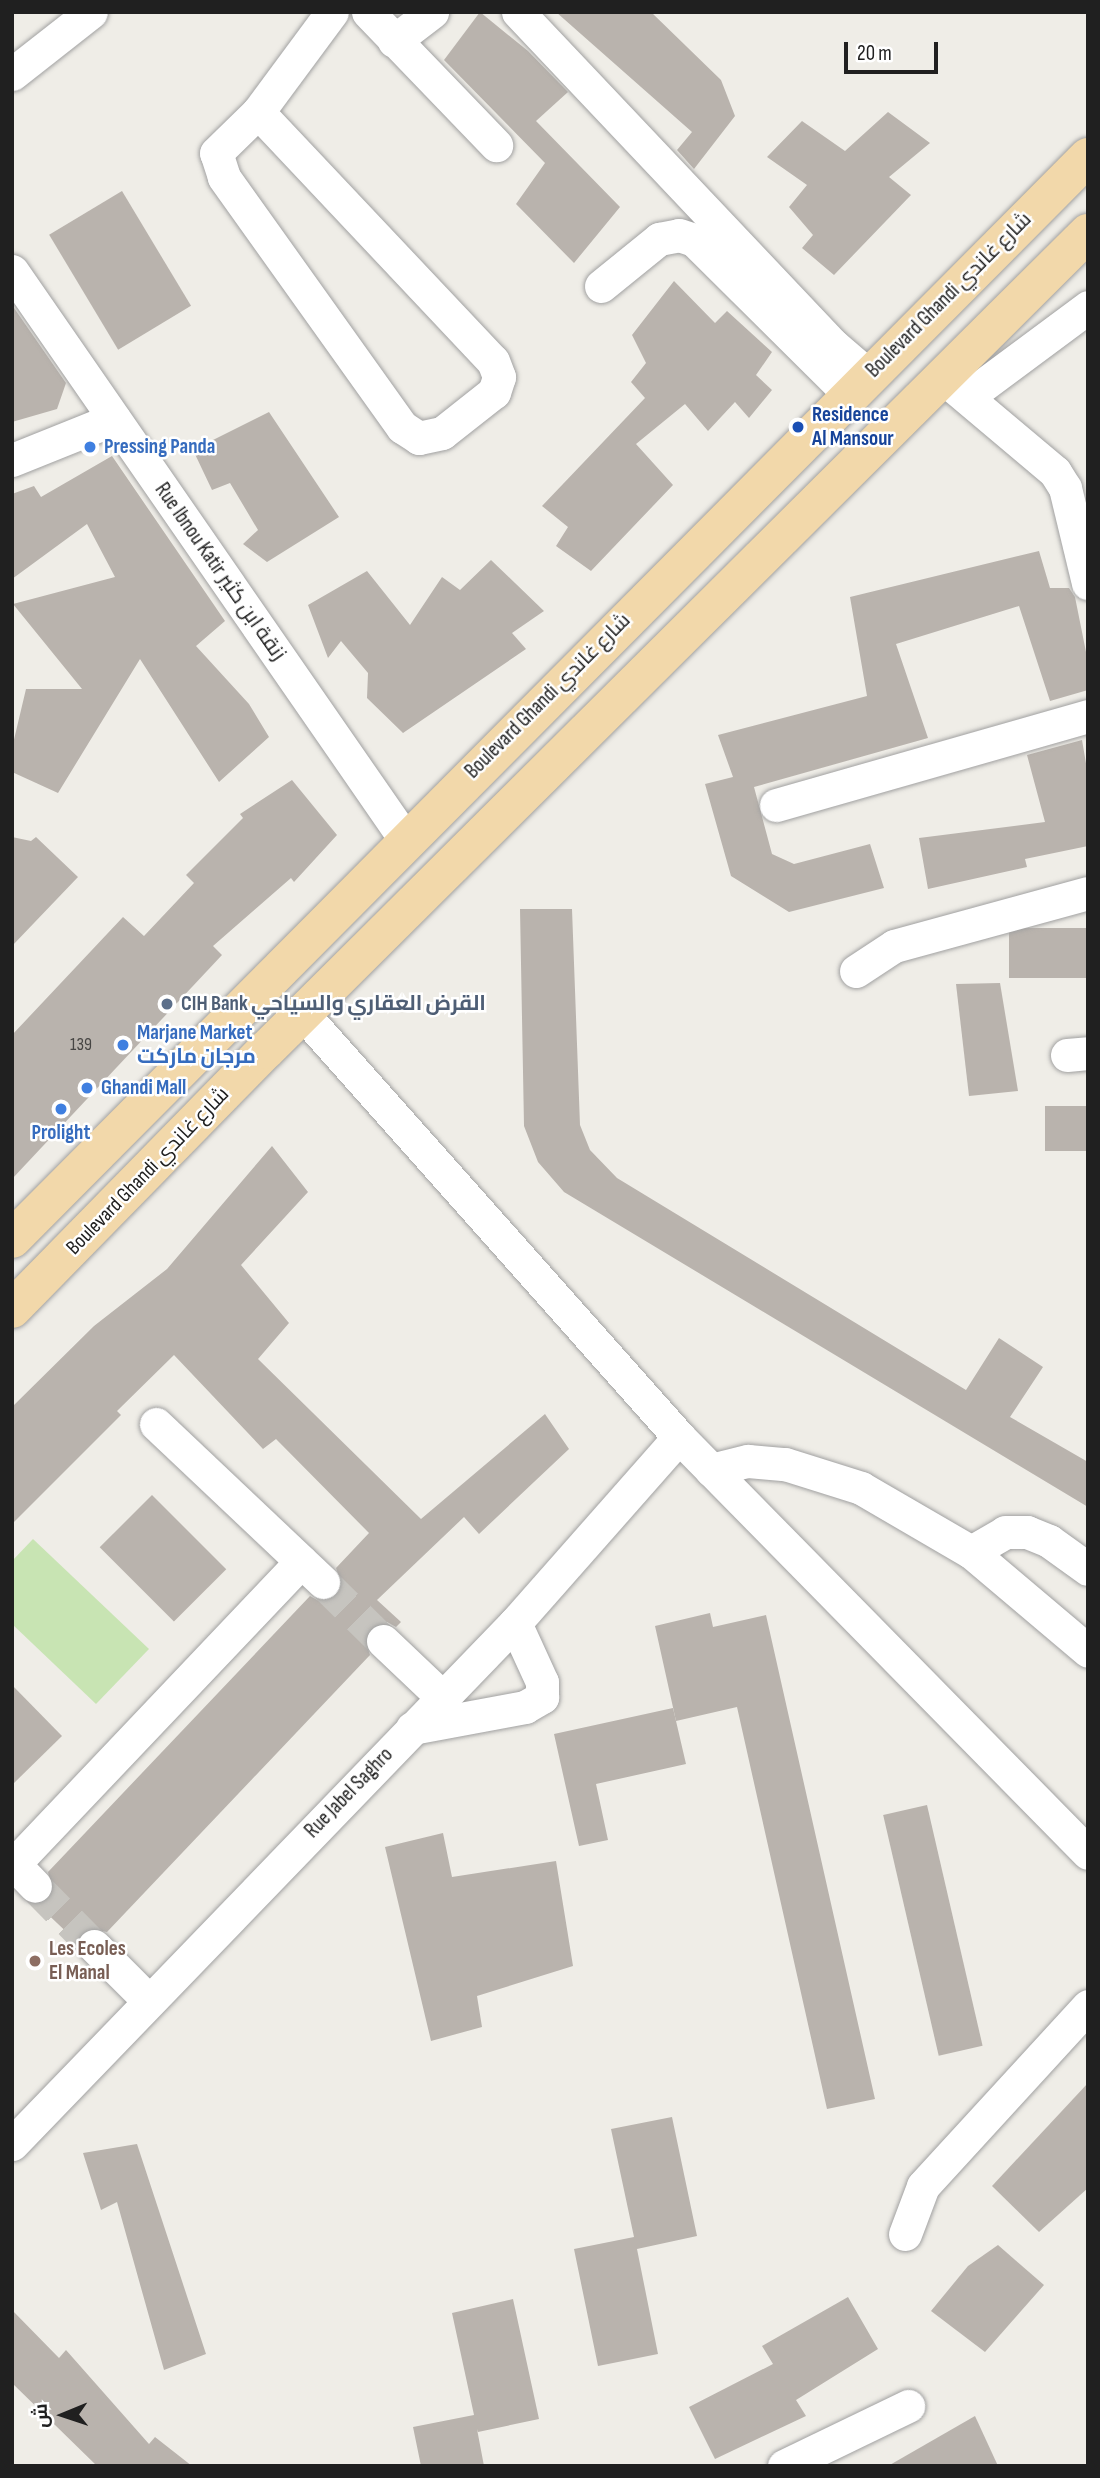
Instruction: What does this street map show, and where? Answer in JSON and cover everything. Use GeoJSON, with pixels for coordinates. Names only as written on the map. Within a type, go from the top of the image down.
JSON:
{"type":"FeatureCollection","features":[{"type":"Feature","properties":{"kind":"main road","name":"Boulevard Ghandi شارع غاندي"},"geometry":{"type":"LineString","coordinates":[[12,1239],[405,839],[1088,157]]}},
{"type":"Feature","properties":{"kind":"main road","name":"Boulevard Ghandi شارع غاندي"},"geometry":{"type":"LineString","coordinates":[[12,1309],[303,1014],[954,386],[1088,233]]}},
{"type":"Feature","properties":{"kind":"street"},"geometry":{"type":"LineString","coordinates":[[12,74],[91,12]]}},
{"type":"Feature","properties":{"kind":"street"},"geometry":{"type":"LineString","coordinates":[[258,112],[493,361],[499,377],[494,392],[442,433],[419,438],[402,427],[224,177],[216,153],[258,112],[332,12]]}},
{"type":"Feature","properties":{"kind":"street"},"geometry":{"type":"LineString","coordinates":[[368,12],[496,145]]}},
{"type":"Feature","properties":{"kind":"street"},"geometry":{"type":"LineString","coordinates":[[394,41],[432,12]]}},
{"type":"Feature","properties":{"kind":"street"},"geometry":{"type":"LineString","coordinates":[[518,12],[833,345],[858,384]]}},
{"type":"Feature","properties":{"kind":"street"},"geometry":{"type":"LineString","coordinates":[[601,286],[659,239],[679,235],[694,240],[858,384]]}},
{"type":"Feature","properties":{"kind":"street","name":"Rue Ibnou Katir زنقة ابن كثير"},"geometry":{"type":"LineString","coordinates":[[12,271],[405,839]]}},
{"type":"Feature","properties":{"kind":"street"},"geometry":{"type":"LineString","coordinates":[[1088,307],[954,386],[1055,472],[1065,488],[1088,583]]}},
{"type":"Feature","properties":{"kind":"street"},"geometry":{"type":"LineString","coordinates":[[12,460],[114,419]]}},
{"type":"Feature","properties":{"kind":"street"},"geometry":{"type":"LineString","coordinates":[[776,804],[1088,716]]}},
{"type":"Feature","properties":{"kind":"street"},"geometry":{"type":"LineString","coordinates":[[856,971],[894,946],[1088,893]]}},
{"type":"Feature","properties":{"kind":"street"},"geometry":{"type":"LineString","coordinates":[[303,1014],[678,1437],[1088,1853]]}},
{"type":"Feature","properties":{"kind":"street"},"geometry":{"type":"LineString","coordinates":[[21,1871],[312,1572],[156,1424]]}},
{"type":"Feature","properties":{"kind":"street","name":"Rue Jabel Saghro"},"geometry":{"type":"LineString","coordinates":[[12,2144],[515,1623],[678,1437]]}},
{"type":"Feature","properties":{"kind":"street"},"geometry":{"type":"LineString","coordinates":[[711,1470],[748,1461],[820,1472],[861,1488],[971,1552],[1088,1651]]}},
{"type":"Feature","properties":{"kind":"street"},"geometry":{"type":"LineString","coordinates":[[971,1552],[1005,1532],[1027,1532],[1049,1541],[1088,1569]]}},
{"type":"Feature","properties":{"kind":"street"},"geometry":{"type":"LineString","coordinates":[[412,1728],[525,1707],[542,1698],[542,1682],[515,1623]]}},
{"type":"Feature","properties":{"kind":"street"},"geometry":{"type":"LineString","coordinates":[[383,1641],[442,1698]]}},
{"type":"Feature","properties":{"kind":"street"},"geometry":{"type":"LineString","coordinates":[[94,1946],[149,2001]]}},
{"type":"Feature","properties":{"kind":"street"},"geometry":{"type":"LineString","coordinates":[[905,2234],[923,2186],[1088,2006]]}},
{"type":"Feature","properties":{"kind":"street"},"geometry":{"type":"LineString","coordinates":[[784,2466],[908,2406]]}},
{"type":"Feature","properties":{"kind":"green space"},"geometry":{"type":"Polygon","coordinates":[[[33,1539],[149,1649],[96,1704],[12,1624],[12,1561],[33,1539]]]}},
{"type":"Feature","properties":{"kind":"building"},"geometry":{"type":"Polygon","coordinates":[[[480,12],[528,51],[568,92],[536,121],[620,207],[574,263],[516,204],[545,163],[444,60],[480,12]]]}},
{"type":"Feature","properties":{"kind":"building"},"geometry":{"type":"Polygon","coordinates":[[[556,12],[651,12],[721,80],[735,116],[694,169],[677,150],[692,132],[556,12]]]}},
{"type":"Feature","properties":{"kind":"building"},"geometry":{"type":"Polygon","coordinates":[[[888,112],[930,143],[889,177],[911,195],[834,275],[802,248],[813,235],[789,207],[807,185],[767,157],[802,121],[845,151],[888,112]]]}},
{"type":"Feature","properties":{"kind":"building"},"geometry":{"type":"Polygon","coordinates":[[[122,191],[191,306],[118,350],[49,235],[122,191]]]}},
{"type":"Feature","properties":{"kind":"building"},"geometry":{"type":"Polygon","coordinates":[[[674,281],[715,323],[727,311],[772,352],[756,375],[772,390],[749,418],[735,402],[708,431],[685,404],[636,444],[673,485],[591,571],[556,546],[568,527],[542,506],[645,398],[631,382],[646,363],[632,335],[674,281]]]}},
{"type":"Feature","properties":{"kind":"building"},"geometry":{"type":"Polygon","coordinates":[[[12,305],[66,383],[57,409],[12,422],[12,305]]]}},
{"type":"Feature","properties":{"kind":"building"},"geometry":{"type":"Polygon","coordinates":[[[269,412],[339,517],[267,562],[243,544],[258,530],[230,483],[212,490],[193,450],[269,412]]]}},
{"type":"Feature","properties":{"kind":"building"},"geometry":{"type":"Polygon","coordinates":[[[112,456],[225,621],[196,646],[249,704],[269,737],[219,782],[140,659],[58,793],[12,772],[12,748],[26,689],[82,689],[13,604],[115,577],[87,524],[12,579],[12,494],[34,486],[41,497],[112,456]]]}},
{"type":"Feature","properties":{"kind":"building"},"geometry":{"type":"Polygon","coordinates":[[[1039,551],[1050,588],[1069,588],[1075,597],[1088,662],[1088,690],[1050,701],[1019,606],[896,644],[928,738],[754,787],[772,854],[794,864],[870,844],[884,888],[789,912],[731,876],[705,784],[733,777],[718,735],[867,696],[850,597],[1039,551]]]}},
{"type":"Feature","properties":{"kind":"building"},"geometry":{"type":"Polygon","coordinates":[[[491,560],[544,611],[512,633],[526,649],[403,733],[367,698],[368,673],[341,641],[328,658],[308,605],[367,571],[410,625],[442,577],[460,590],[491,560]]]}},
{"type":"Feature","properties":{"kind":"building"},"geometry":{"type":"Polygon","coordinates":[[[1082,740],[1088,775],[1088,846],[1025,859],[1027,867],[928,889],[919,838],[1045,822],[1027,755],[1082,740]]]}},
{"type":"Feature","properties":{"kind":"building"},"geometry":{"type":"Polygon","coordinates":[[[292,780],[337,835],[294,882],[291,878],[213,946],[222,955],[12,1179],[12,1035],[123,917],[144,936],[194,883],[186,875],[243,818],[240,814],[292,780]]]}},
{"type":"Feature","properties":{"kind":"building"},"geometry":{"type":"Polygon","coordinates":[[[12,837],[31,841],[36,837],[78,877],[12,946],[12,837]]]}},
{"type":"Feature","properties":{"kind":"building"},"geometry":{"type":"Polygon","coordinates":[[[520,909],[572,909],[580,1125],[590,1150],[617,1178],[966,1390],[999,1338],[1043,1367],[1010,1417],[1088,1462],[1088,1507],[564,1192],[538,1162],[524,1126],[520,909]]]}},
{"type":"Feature","properties":{"kind":"building"},"geometry":{"type":"Polygon","coordinates":[[[1009,928],[1088,928],[1088,978],[1009,978],[1009,928]]]}},
{"type":"Feature","properties":{"kind":"building"},"geometry":{"type":"Polygon","coordinates":[[[1000,983],[1018,1091],[969,1096],[956,984],[1000,983]]]}},
{"type":"Feature","properties":{"kind":"building"},"geometry":{"type":"Polygon","coordinates":[[[1045,1106],[1088,1106],[1088,1151],[1045,1151],[1045,1106]]]}},
{"type":"Feature","properties":{"kind":"building"},"geometry":{"type":"Polygon","coordinates":[[[272,1146],[308,1192],[241,1265],[289,1323],[258,1359],[421,1519],[545,1414],[569,1449],[479,1534],[464,1517],[377,1600],[401,1622],[396,1627],[387,1622],[370,1627],[364,1637],[370,1655],[107,1932],[88,1928],[76,1941],[38,1905],[53,1892],[48,1872],[310,1596],[319,1601],[336,1596],[342,1586],[336,1568],[369,1533],[276,1439],[263,1449],[174,1355],[117,1411],[121,1415],[12,1524],[12,1407],[94,1326],[167,1269],[272,1146]]]}},
{"type":"Feature","properties":{"kind":"building"},"geometry":{"type":"Polygon","coordinates":[[[152,1495],[226,1569],[174,1622],[100,1547],[152,1495]]]}},
{"type":"Feature","properties":{"kind":"building"},"geometry":{"type":"Polygon","coordinates":[[[710,1613],[713,1627],[766,1615],[875,2099],[827,2109],[737,1707],[676,1721],[655,1626],[710,1613]]]}},
{"type":"Feature","properties":{"kind":"building"},"geometry":{"type":"Polygon","coordinates":[[[12,1685],[62,1736],[12,1785],[12,1685]]]}},
{"type":"Feature","properties":{"kind":"building"},"geometry":{"type":"Polygon","coordinates":[[[673,1708],[686,1764],[596,1784],[608,1840],[579,1846],[554,1734],[673,1708]]]}},
{"type":"Feature","properties":{"kind":"building"},"geometry":{"type":"Polygon","coordinates":[[[927,1805],[983,2046],[939,2056],[883,1815],[927,1805]]]}},
{"type":"Feature","properties":{"kind":"building"},"geometry":{"type":"Polygon","coordinates":[[[443,1833],[452,1877],[556,1861],[573,1966],[477,1996],[482,2027],[431,2041],[385,1847],[443,1833]]]}},
{"type":"Feature","properties":{"kind":"building"},"geometry":{"type":"Polygon","coordinates":[[[1088,2083],[1088,2188],[1039,2232],[992,2186],[1088,2083]]]}},
{"type":"Feature","properties":{"kind":"building"},"geometry":{"type":"Polygon","coordinates":[[[672,2117],[697,2236],[637,2249],[658,2354],[598,2366],[574,2249],[634,2237],[611,2129],[672,2117]]]}},
{"type":"Feature","properties":{"kind":"building"},"geometry":{"type":"Polygon","coordinates":[[[137,2144],[206,2354],[164,2370],[117,2202],[101,2210],[83,2153],[137,2144]]]}},
{"type":"Feature","properties":{"kind":"building"},"geometry":{"type":"Polygon","coordinates":[[[998,2245],[1044,2285],[985,2352],[931,2311],[968,2266],[998,2245]]]}},
{"type":"Feature","properties":{"kind":"building"},"geometry":{"type":"Polygon","coordinates":[[[848,2297],[878,2349],[796,2400],[806,2416],[715,2459],[689,2407],[773,2364],[762,2346],[848,2297]]]}},
{"type":"Feature","properties":{"kind":"building"},"geometry":{"type":"Polygon","coordinates":[[[513,2299],[539,2419],[478,2432],[477,2429],[484,2466],[421,2466],[413,2427],[474,2415],[452,2313],[513,2299]]]}},
{"type":"Feature","properties":{"kind":"building"},"geometry":{"type":"Polygon","coordinates":[[[12,2310],[59,2358],[66,2350],[149,2444],[155,2437],[192,2466],[97,2466],[12,2383],[12,2310]]]}},
{"type":"Feature","properties":{"kind":"building"},"geometry":{"type":"Polygon","coordinates":[[[975,2416],[998,2466],[888,2466],[975,2416]]]}},
{"type":"Feature","properties":{"kind":"tunnel"},"geometry":{"type":"LineString","coordinates":[[323,1582],[383,1641]]}},
{"type":"Feature","properties":{"kind":"tunnel"},"geometry":{"type":"LineString","coordinates":[[35,1886],[94,1946]]}},
{"type":"Feature","properties":{"kind":"place","name":"Residence Al Mansour"},"geometry":{"type":"Point","coordinates":[798,427]}},
{"type":"Feature","properties":{"kind":"place","name":"Pressing Panda"},"geometry":{"type":"Point","coordinates":[90,447]}},
{"type":"Feature","properties":{"kind":"place","name":"CIH Bank القرض العقاري والسياحي"},"geometry":{"type":"Point","coordinates":[167,1004]}},
{"type":"Feature","properties":{"kind":"place","name":"Marjane Market مرجان ماركت"},"geometry":{"type":"Point","coordinates":[123,1045]}},
{"type":"Feature","properties":{"kind":"place","name":"Ghandi Mall"},"geometry":{"type":"Point","coordinates":[87,1088]}},
{"type":"Feature","properties":{"kind":"place","name":"Prolight"},"geometry":{"type":"Point","coordinates":[61,1109]}},
{"type":"Feature","properties":{"kind":"place","name":"Les Ecoles El Manal"},"geometry":{"type":"Point","coordinates":[35,1961]}}]}
